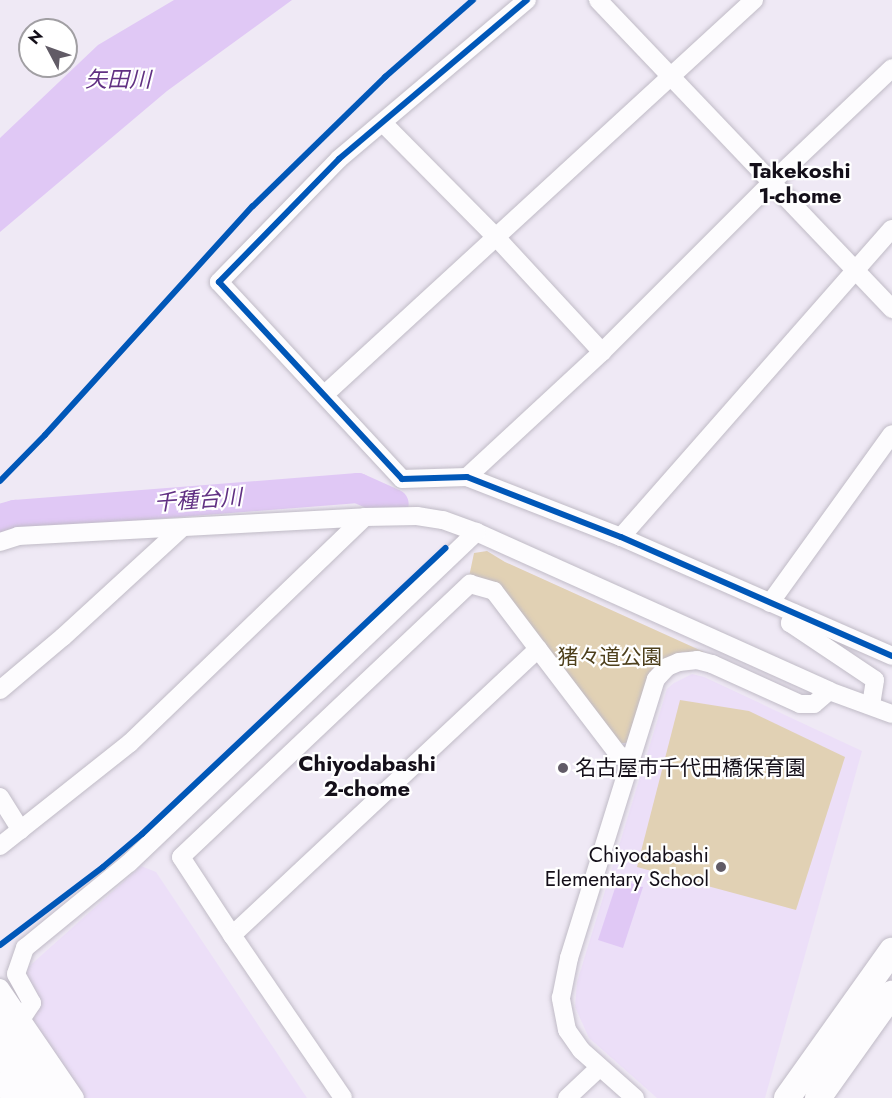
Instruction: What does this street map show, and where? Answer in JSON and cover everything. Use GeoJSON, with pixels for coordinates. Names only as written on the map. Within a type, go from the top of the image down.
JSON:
{"type":"FeatureCollection","features":[{"type":"Feature","properties":{"kind":"main road"},"geometry":{"type":"LineString","coordinates":[[787,1098],[892,951]]}},
{"type":"Feature","properties":{"kind":"main road"},"geometry":{"type":"LineString","coordinates":[[818,1098],[892,994]]}},
{"type":"Feature","properties":{"kind":"main road"},"geometry":{"type":"LineString","coordinates":[[11,1016],[57,1098]]}},
{"type":"Feature","properties":{"kind":"main road"},"geometry":{"type":"LineString","coordinates":[[0,1049],[33,1098]]}},
{"type":"Feature","properties":{"kind":"street"},"geometry":{"type":"LineString","coordinates":[[526,0],[339,159],[219,282],[402,479],[467,477],[621,537],[892,656]]}},
{"type":"Feature","properties":{"kind":"street"},"geometry":{"type":"LineString","coordinates":[[598,0],[892,309]]}},
{"type":"Feature","properties":{"kind":"street"},"geometry":{"type":"LineString","coordinates":[[324,395],[754,0]]}},
{"type":"Feature","properties":{"kind":"street"},"geometry":{"type":"LineString","coordinates":[[467,477],[602,352],[771,183],[892,69]]}},
{"type":"Feature","properties":{"kind":"street"},"geometry":{"type":"LineString","coordinates":[[383,123],[495,236],[602,352]]}},
{"type":"Feature","properties":{"kind":"street"},"geometry":{"type":"LineString","coordinates":[[621,537],[892,229]]}},
{"type":"Feature","properties":{"kind":"street"},"geometry":{"type":"LineString","coordinates":[[770,603],[892,434]]}},
{"type":"Feature","properties":{"kind":"street"},"geometry":{"type":"LineString","coordinates":[[0,542],[18,536],[365,517],[417,516],[443,520],[476,532],[829,692],[872,705],[892,714]]}},
{"type":"Feature","properties":{"kind":"street"},"geometry":{"type":"LineString","coordinates":[[0,846],[130,743],[365,517]]}},
{"type":"Feature","properties":{"kind":"street"},"geometry":{"type":"LineString","coordinates":[[0,690],[63,637],[182,528]]}},
{"type":"Feature","properties":{"kind":"street"},"geometry":{"type":"LineString","coordinates":[[11,1016],[32,1003],[16,974],[25,948],[129,862],[476,532]]}},
{"type":"Feature","properties":{"kind":"street"},"geometry":{"type":"LineString","coordinates":[[343,1098],[181,857],[470,584],[494,591],[618,754],[630,761]]}},
{"type":"Feature","properties":{"kind":"street"},"geometry":{"type":"LineString","coordinates":[[794,613],[790,623],[875,680],[872,705]]}},
{"type":"Feature","properties":{"kind":"street"},"geometry":{"type":"LineString","coordinates":[[232,935],[538,649]]}},
{"type":"Feature","properties":{"kind":"street"},"geometry":{"type":"LineString","coordinates":[[635,1098],[599,1068],[567,1030],[561,998],[569,958],[656,679],[667,667],[679,662],[697,660],[712,664],[800,704],[814,704],[829,692]]}},
{"type":"Feature","properties":{"kind":"street"},"geometry":{"type":"LineString","coordinates":[[0,797],[21,830]]}},
{"type":"Feature","properties":{"kind":"street"},"geometry":{"type":"LineString","coordinates":[[0,988],[11,1016],[75,1098]]}},
{"type":"Feature","properties":{"kind":"street"},"geometry":{"type":"LineString","coordinates":[[567,1098],[599,1068]]}},
{"type":"Feature","properties":{"kind":"street"},"geometry":{"type":"LineString","coordinates":[[0,1081],[11,1098]]}},
{"type":"Feature","properties":{"kind":"shaded area","name":"Chiyodabashi Elementary School"},"geometry":{"type":"Polygon","coordinates":[[[692,674],[704,677],[862,751],[765,1098],[657,1098],[589,1038],[575,1007],[577,982],[667,689],[692,674]]]}},
{"type":"Feature","properties":{"kind":"shaded area"},"geometry":{"type":"Polygon","coordinates":[[[141,866],[156,872],[307,1098],[79,1098],[5,988],[141,866]]]}},
{"type":"Feature","properties":{"kind":"green space","name":"猪々道公園"},"geometry":{"type":"Polygon","coordinates":[[[487,551],[505,562],[704,652],[682,652],[662,662],[648,678],[629,743],[619,743],[469,577],[474,553],[487,551]]]}},
{"type":"Feature","properties":{"kind":"green space"},"geometry":{"type":"Polygon","coordinates":[[[680,700],[749,711],[845,757],[796,910],[637,867],[680,700]]]}},
{"type":"Feature","properties":{"kind":"water","name":"矢田川"},"geometry":{"type":"Polygon","coordinates":[[[174,0],[292,0],[167,91],[0,232],[0,138],[63,78],[78,78],[78,64],[98,45],[174,0]]]}},
{"type":"Feature","properties":{"kind":"water"},"geometry":{"type":"Polygon","coordinates":[[[618,879],[643,887],[623,948],[598,940],[618,879]]]}},
{"type":"Feature","properties":{"kind":"waterway","name":"千種台川"},"geometry":{"type":"LineString","coordinates":[[0,519],[15,515],[358,488],[394,504]]}},
{"type":"Feature","properties":{"kind":"cycle path"},"geometry":{"type":"LineString","coordinates":[[0,481],[45,435],[253,206],[385,77],[473,0]]}},
{"type":"Feature","properties":{"kind":"cycle path"},"geometry":{"type":"LineString","coordinates":[[527,0],[339,159],[219,282],[402,479],[467,477],[621,537],[892,656]]}},
{"type":"Feature","properties":{"kind":"cycle path"},"geometry":{"type":"LineString","coordinates":[[0,945],[103,867],[142,834],[445,548]]}},
{"type":"Feature","properties":{"kind":"place","name":"名古屋市千代田橋保育園"},"geometry":{"type":"Point","coordinates":[563,768]}},
{"type":"Feature","properties":{"kind":"place","name":"Chiyodabashi Elementary School"},"geometry":{"type":"Point","coordinates":[721,867]}},
{"type":"Feature","properties":{"kind":"district","name":"Takekoshi 1-chome"},"geometry":{"type":"Point","coordinates":[800,182]}},
{"type":"Feature","properties":{"kind":"district","name":"Chiyodabashi 2-chome"},"geometry":{"type":"Point","coordinates":[367,776]}}]}
